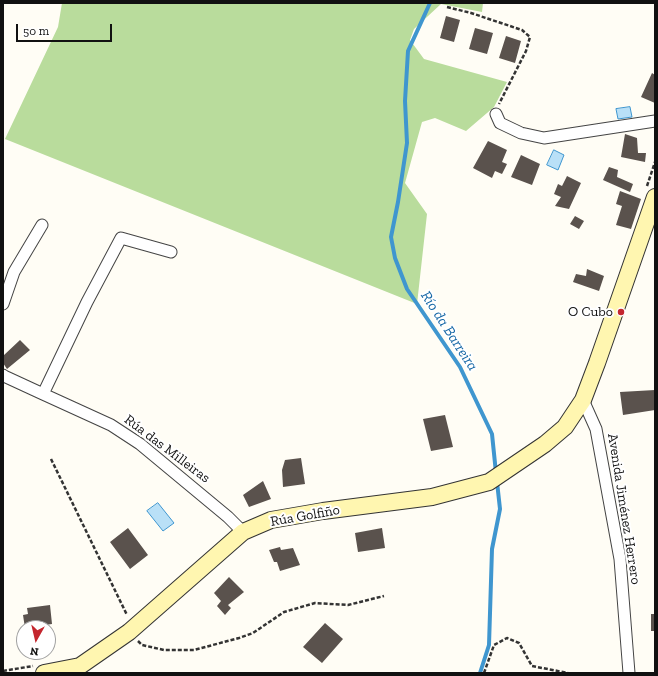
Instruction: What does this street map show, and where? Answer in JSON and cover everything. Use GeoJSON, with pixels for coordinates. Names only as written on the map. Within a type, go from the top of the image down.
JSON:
{"type":"FeatureCollection","features":[{"type":"Feature","properties":{"kind":"main road","name":"Rúa Golfiño"},"geometry":{"type":"LineString","coordinates":[[39,669],[80,666],[131,630],[243,532],[271,520],[323,511],[432,497],[489,482],[545,444],[564,427],[582,400],[597,363],[650,194]]}},
{"type":"Feature","properties":{"kind":"street"},"geometry":{"type":"LineString","coordinates":[[496,114],[500,123],[521,133],[544,138],[655,121]]}},
{"type":"Feature","properties":{"kind":"street"},"geometry":{"type":"LineString","coordinates":[[3,304],[14,272],[42,225]]}},
{"type":"Feature","properties":{"kind":"street"},"geometry":{"type":"LineString","coordinates":[[43,394],[87,302],[121,238],[171,252]]}},
{"type":"Feature","properties":{"kind":"street","name":"Rúa das Milleiras"},"geometry":{"type":"LineString","coordinates":[[3,375],[111,425],[140,444],[222,512],[243,532]]}},
{"type":"Feature","properties":{"kind":"street","name":"Avenida Jiménez Herrero"},"geometry":{"type":"LineString","coordinates":[[582,400],[596,429],[620,559],[629,673]]}},
{"type":"Feature","properties":{"kind":"path"},"geometry":{"type":"LineString","coordinates":[[447,7],[471,13],[522,30],[530,38],[526,51],[500,101],[496,114]]}},
{"type":"Feature","properties":{"kind":"path"},"geometry":{"type":"LineString","coordinates":[[650,194],[655,162]]}},
{"type":"Feature","properties":{"kind":"path"},"geometry":{"type":"LineString","coordinates":[[51,459],[131,630],[142,645],[164,650],[194,650],[254,634],[284,612],[300,607],[315,603],[348,605],[384,596]]}},
{"type":"Feature","properties":{"kind":"path"},"geometry":{"type":"LineString","coordinates":[[484,673],[494,645],[507,638],[519,643],[532,666],[568,673]]}},
{"type":"Feature","properties":{"kind":"path"},"geometry":{"type":"LineString","coordinates":[[3,670],[39,669]]}},
{"type":"Feature","properties":{"kind":"green space"},"geometry":{"type":"Polygon","coordinates":[[[62,3],[483,3],[482,12],[441,4],[414,29],[410,40],[424,59],[507,82],[494,107],[466,131],[435,118],[422,122],[405,183],[427,214],[417,304],[5,139],[58,27],[62,3]]]}},
{"type":"Feature","properties":{"kind":"water"},"geometry":{"type":"Polygon","coordinates":[[[630,107],[632,117],[618,119],[616,109],[630,107]]]}},
{"type":"Feature","properties":{"kind":"water"},"geometry":{"type":"Polygon","coordinates":[[[554,150],[564,155],[558,170],[547,165],[554,150]]]}},
{"type":"Feature","properties":{"kind":"water"},"geometry":{"type":"Polygon","coordinates":[[[158,503],[174,523],[163,531],[147,511],[158,503]]]}},
{"type":"Feature","properties":{"kind":"building"},"geometry":{"type":"Polygon","coordinates":[[[446,16],[460,20],[454,42],[440,38],[446,16]]]}},
{"type":"Feature","properties":{"kind":"building"},"geometry":{"type":"Polygon","coordinates":[[[475,28],[493,33],[487,54],[469,49],[475,28]]]}},
{"type":"Feature","properties":{"kind":"building"},"geometry":{"type":"Polygon","coordinates":[[[506,36],[521,41],[515,63],[499,58],[506,36]]]}},
{"type":"Feature","properties":{"kind":"building"},"geometry":{"type":"Polygon","coordinates":[[[652,73],[655,75],[655,103],[641,97],[652,73]]]}},
{"type":"Feature","properties":{"kind":"building"},"geometry":{"type":"Polygon","coordinates":[[[625,134],[637,138],[638,153],[646,153],[645,162],[621,157],[625,134]]]}},
{"type":"Feature","properties":{"kind":"building"},"geometry":{"type":"Polygon","coordinates":[[[488,141],[507,150],[502,162],[507,164],[502,174],[495,171],[492,178],[473,168],[488,141]]]}},
{"type":"Feature","properties":{"kind":"building"},"geometry":{"type":"Polygon","coordinates":[[[521,155],[540,164],[532,185],[511,177],[521,155]]]}},
{"type":"Feature","properties":{"kind":"building"},"geometry":{"type":"Polygon","coordinates":[[[609,167],[618,170],[617,177],[633,184],[630,192],[603,180],[609,167]]]}},
{"type":"Feature","properties":{"kind":"building"},"geometry":{"type":"Polygon","coordinates":[[[567,176],[581,183],[569,209],[555,206],[561,197],[554,194],[558,184],[562,186],[567,176]]]}},
{"type":"Feature","properties":{"kind":"building"},"geometry":{"type":"Polygon","coordinates":[[[620,191],[641,199],[631,229],[616,225],[622,206],[616,204],[620,191]]]}},
{"type":"Feature","properties":{"kind":"building"},"geometry":{"type":"Polygon","coordinates":[[[575,216],[584,221],[579,229],[570,224],[575,216]]]}},
{"type":"Feature","properties":{"kind":"building"},"geometry":{"type":"Polygon","coordinates":[[[587,269],[604,276],[599,291],[573,282],[576,274],[586,276],[587,269]]]}},
{"type":"Feature","properties":{"kind":"building"},"geometry":{"type":"Polygon","coordinates":[[[20,340],[30,350],[7,369],[3,363],[3,356],[20,340]]]}},
{"type":"Feature","properties":{"kind":"building"},"geometry":{"type":"Polygon","coordinates":[[[655,390],[655,410],[623,415],[620,392],[655,390]]]}},
{"type":"Feature","properties":{"kind":"building"},"geometry":{"type":"Polygon","coordinates":[[[445,415],[453,447],[431,451],[423,419],[445,415]]]}},
{"type":"Feature","properties":{"kind":"building"},"geometry":{"type":"Polygon","coordinates":[[[301,458],[305,484],[283,487],[282,470],[285,460],[301,458]]]}},
{"type":"Feature","properties":{"kind":"building"},"geometry":{"type":"Polygon","coordinates":[[[263,481],[271,499],[249,507],[243,495],[263,481]]]}},
{"type":"Feature","properties":{"kind":"building"},"geometry":{"type":"Polygon","coordinates":[[[128,528],[148,555],[130,569],[110,542],[128,528]]]}},
{"type":"Feature","properties":{"kind":"building"},"geometry":{"type":"Polygon","coordinates":[[[382,528],[385,548],[358,552],[355,533],[382,528]]]}},
{"type":"Feature","properties":{"kind":"building"},"geometry":{"type":"Polygon","coordinates":[[[280,547],[281,550],[293,548],[300,565],[280,571],[277,562],[274,562],[269,550],[280,547]]]}},
{"type":"Feature","properties":{"kind":"building"},"geometry":{"type":"Polygon","coordinates":[[[229,577],[244,592],[228,605],[231,608],[225,615],[217,606],[221,601],[214,593],[229,577]]]}},
{"type":"Feature","properties":{"kind":"building"},"geometry":{"type":"Polygon","coordinates":[[[50,605],[52,620],[24,620],[23,615],[28,614],[27,608],[50,605]]]}},
{"type":"Feature","properties":{"kind":"building"},"geometry":{"type":"Polygon","coordinates":[[[651,614],[655,614],[655,631],[651,631],[651,614]]]}},
{"type":"Feature","properties":{"kind":"building"},"geometry":{"type":"Polygon","coordinates":[[[325,623],[343,639],[322,663],[303,647],[325,623]]]}},
{"type":"Feature","properties":{"kind":"waterway","name":"Río da Barreira"},"geometry":{"type":"LineString","coordinates":[[430,3],[408,51],[405,101],[407,143],[391,237],[395,258],[407,289],[460,367],[492,434],[496,473]]}},
{"type":"Feature","properties":{"kind":"waterway","name":"Río da Barreira"},"geometry":{"type":"LineString","coordinates":[[480,673],[489,645],[492,549],[500,509],[497,482]]}},
{"type":"Feature","properties":{"kind":"place","name":"O Cubo"},"geometry":{"type":"Point","coordinates":[621,312]}}]}
